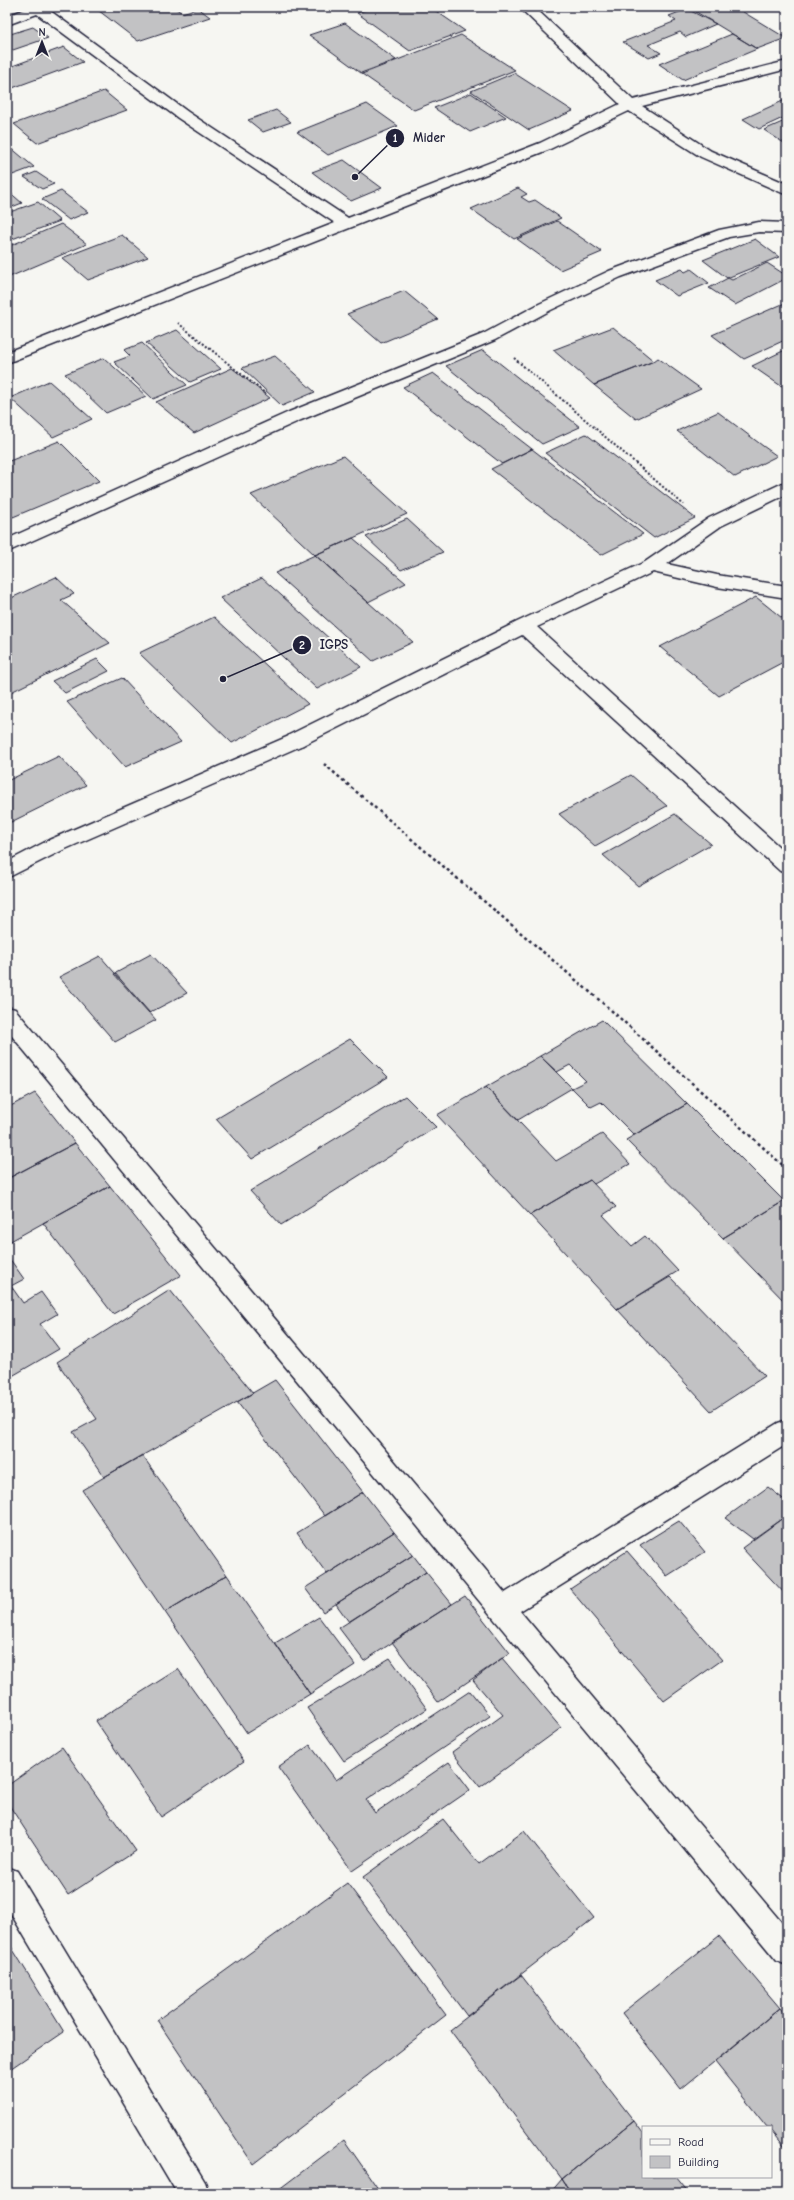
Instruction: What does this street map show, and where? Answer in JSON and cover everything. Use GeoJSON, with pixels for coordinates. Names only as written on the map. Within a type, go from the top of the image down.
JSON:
{"type":"FeatureCollection","features":[{"type":"Feature","properties":{"kind":"street"},"geometry":{"type":"LineString","coordinates":[[526,7],[630,105],[706,154],[787,190]]}},
{"type":"Feature","properties":{"kind":"street"},"geometry":{"type":"LineString","coordinates":[[7,21],[41,8],[183,114],[346,224]]}},
{"type":"Feature","properties":{"kind":"street"},"geometry":{"type":"LineString","coordinates":[[7,358],[152,303],[346,224],[545,146],[630,105],[787,65]]}},
{"type":"Feature","properties":{"kind":"street"},"geometry":{"type":"LineString","coordinates":[[7,546],[295,416],[489,337],[545,306],[615,274],[725,233],[759,227],[787,228]]}},
{"type":"Feature","properties":{"kind":"street"},"geometry":{"type":"LineString","coordinates":[[7,871],[56,846],[296,740],[524,626],[651,566],[715,522],[787,487]]}},
{"type":"Feature","properties":{"kind":"street"},"geometry":{"type":"LineString","coordinates":[[651,566],[717,581],[787,592]]}},
{"type":"Feature","properties":{"kind":"street"},"geometry":{"type":"LineString","coordinates":[[524,626],[787,866]]}},
{"type":"Feature","properties":{"kind":"street"},"geometry":{"type":"LineString","coordinates":[[7,1015],[503,1608],[787,1951]]}},
{"type":"Feature","properties":{"kind":"street"},"geometry":{"type":"LineString","coordinates":[[503,1608],[787,1431]]}},
{"type":"Feature","properties":{"kind":"street"},"geometry":{"type":"LineString","coordinates":[[7,1882],[194,2193]]}},
{"type":"Feature","properties":{"kind":"path"},"geometry":{"type":"LineString","coordinates":[[152,303],[295,416]]}},
{"type":"Feature","properties":{"kind":"path"},"geometry":{"type":"LineString","coordinates":[[489,337],[560,395],[684,505],[715,522]]}},
{"type":"Feature","properties":{"kind":"path"},"geometry":{"type":"LineString","coordinates":[[296,740],[612,1011],[787,1169]]}},
{"type":"Feature","properties":{"kind":"building"},"geometry":{"type":"Polygon","coordinates":[[[94,7],[174,7],[182,13],[198,8],[210,17],[138,41],[94,7]]]}},
{"type":"Feature","properties":{"kind":"building"},"geometry":{"type":"Polygon","coordinates":[[[374,7],[430,7],[465,31],[410,51],[357,13],[374,7]]]}},
{"type":"Feature","properties":{"kind":"building"},"geometry":{"type":"Polygon","coordinates":[[[688,7],[735,7],[786,38],[757,49],[688,7]]]}},
{"type":"Feature","properties":{"kind":"building"},"geometry":{"type":"Polygon","coordinates":[[[687,9],[716,24],[686,37],[680,32],[648,45],[661,53],[649,58],[623,42],[676,21],[669,16],[687,9]]]}},
{"type":"Feature","properties":{"kind":"building"},"geometry":{"type":"Polygon","coordinates":[[[345,23],[396,60],[361,73],[309,35],[345,23]]]}},
{"type":"Feature","properties":{"kind":"building"},"geometry":{"type":"Polygon","coordinates":[[[33,27],[48,38],[7,52],[7,35],[33,27]]]}},
{"type":"Feature","properties":{"kind":"building"},"geometry":{"type":"Polygon","coordinates":[[[732,34],[757,49],[683,80],[659,64],[732,34]]]}},
{"type":"Feature","properties":{"kind":"building"},"geometry":{"type":"Polygon","coordinates":[[[461,35],[515,70],[414,110],[362,74],[461,35]]]}},
{"type":"Feature","properties":{"kind":"building"},"geometry":{"type":"Polygon","coordinates":[[[64,47],[83,62],[7,90],[7,68],[64,47]]]}},
{"type":"Feature","properties":{"kind":"building"},"geometry":{"type":"Polygon","coordinates":[[[514,73],[573,111],[529,130],[471,91],[514,73]]]}},
{"type":"Feature","properties":{"kind":"building"},"geometry":{"type":"Polygon","coordinates":[[[104,91],[127,110],[37,143],[14,124],[104,91]]]}},
{"type":"Feature","properties":{"kind":"building"},"geometry":{"type":"Polygon","coordinates":[[[471,93],[506,117],[470,132],[434,108],[471,93]]]}},
{"type":"Feature","properties":{"kind":"building"},"geometry":{"type":"Polygon","coordinates":[[[787,99],[787,116],[759,129],[743,119],[787,99]]]}},
{"type":"Feature","properties":{"kind":"building"},"geometry":{"type":"Polygon","coordinates":[[[367,104],[398,126],[328,155],[297,132],[367,104]]]}},
{"type":"Feature","properties":{"kind":"building"},"geometry":{"type":"Polygon","coordinates":[[[276,110],[291,122],[263,132],[248,120],[276,110]]]}},
{"type":"Feature","properties":{"kind":"building"},"geometry":{"type":"Polygon","coordinates":[[[787,120],[787,145],[764,130],[787,120]]]}},
{"type":"Feature","properties":{"kind":"building"},"geometry":{"type":"Polygon","coordinates":[[[10,147],[34,167],[7,177],[7,149],[10,147]]]}},
{"type":"Feature","properties":{"kind":"building"},"geometry":{"type":"Polygon","coordinates":[[[344,160],[382,188],[351,201],[312,172],[344,160]]]}},
{"type":"Feature","properties":{"kind":"building"},"geometry":{"type":"Polygon","coordinates":[[[36,172],[54,184],[42,189],[24,177],[36,172]]]}},
{"type":"Feature","properties":{"kind":"building"},"geometry":{"type":"Polygon","coordinates":[[[518,188],[527,194],[521,197],[529,202],[535,200],[561,218],[514,239],[471,209],[518,188]]]}},
{"type":"Feature","properties":{"kind":"building"},"geometry":{"type":"Polygon","coordinates":[[[7,190],[22,203],[7,209],[7,190]]]}},
{"type":"Feature","properties":{"kind":"building"},"geometry":{"type":"Polygon","coordinates":[[[61,191],[88,212],[69,220],[42,199],[61,191]]]}},
{"type":"Feature","properties":{"kind":"building"},"geometry":{"type":"Polygon","coordinates":[[[38,202],[60,221],[7,241],[7,213],[38,202]]]}},
{"type":"Feature","properties":{"kind":"building"},"geometry":{"type":"Polygon","coordinates":[[[557,221],[602,252],[560,270],[517,239],[557,221]]]}},
{"type":"Feature","properties":{"kind":"building"},"geometry":{"type":"Polygon","coordinates":[[[61,224],[87,244],[7,278],[7,247],[61,224]]]}},
{"type":"Feature","properties":{"kind":"building"},"geometry":{"type":"Polygon","coordinates":[[[122,235],[148,257],[88,280],[62,258],[122,235]]]}},
{"type":"Feature","properties":{"kind":"building"},"geometry":{"type":"Polygon","coordinates":[[[755,239],[779,257],[727,278],[703,260],[755,239]]]}},
{"type":"Feature","properties":{"kind":"building"},"geometry":{"type":"Polygon","coordinates":[[[767,263],[787,276],[787,278],[735,305],[709,288],[728,278],[732,280],[767,263]]]}},
{"type":"Feature","properties":{"kind":"building"},"geometry":{"type":"Polygon","coordinates":[[[682,269],[685,272],[691,269],[709,283],[677,296],[655,280],[682,269]]]}},
{"type":"Feature","properties":{"kind":"building"},"geometry":{"type":"Polygon","coordinates":[[[404,291],[438,319],[381,343],[347,314],[404,291]]]}},
{"type":"Feature","properties":{"kind":"building"},"geometry":{"type":"Polygon","coordinates":[[[787,302],[787,339],[744,359],[712,335],[787,302]]]}},
{"type":"Feature","properties":{"kind":"building"},"geometry":{"type":"Polygon","coordinates":[[[613,327],[654,361],[594,385],[553,350],[613,327]]]}},
{"type":"Feature","properties":{"kind":"building"},"geometry":{"type":"Polygon","coordinates":[[[177,330],[221,369],[190,382],[146,343],[177,330]]]}},
{"type":"Feature","properties":{"kind":"building"},"geometry":{"type":"Polygon","coordinates":[[[142,343],[187,385],[153,399],[114,362],[130,356],[124,350],[142,343]]]}},
{"type":"Feature","properties":{"kind":"building"},"geometry":{"type":"Polygon","coordinates":[[[787,349],[787,383],[781,386],[752,366],[787,349]]]}},
{"type":"Feature","properties":{"kind":"building"},"geometry":{"type":"Polygon","coordinates":[[[483,350],[580,427],[542,444],[446,366],[483,350]]]}},
{"type":"Feature","properties":{"kind":"building"},"geometry":{"type":"Polygon","coordinates":[[[275,356],[315,392],[282,406],[242,368],[275,356]]]}},
{"type":"Feature","properties":{"kind":"building"},"geometry":{"type":"Polygon","coordinates":[[[104,358],[146,396],[106,413],[65,374],[104,358]]]}},
{"type":"Feature","properties":{"kind":"building"},"geometry":{"type":"Polygon","coordinates":[[[658,358],[701,389],[636,419],[594,385],[654,361],[658,358]]]}},
{"type":"Feature","properties":{"kind":"building"},"geometry":{"type":"Polygon","coordinates":[[[232,368],[270,398],[194,433],[156,402],[232,368]]]}},
{"type":"Feature","properties":{"kind":"building"},"geometry":{"type":"Polygon","coordinates":[[[433,373],[532,449],[502,464],[403,387],[433,373]]]}},
{"type":"Feature","properties":{"kind":"building"},"geometry":{"type":"Polygon","coordinates":[[[49,381],[92,419],[53,437],[10,398],[49,381]]]}},
{"type":"Feature","properties":{"kind":"building"},"geometry":{"type":"Polygon","coordinates":[[[718,412],[777,456],[735,477],[677,431],[718,412]]]}},
{"type":"Feature","properties":{"kind":"building"},"geometry":{"type":"Polygon","coordinates":[[[586,434],[695,518],[654,538],[545,453],[586,434]]]}},
{"type":"Feature","properties":{"kind":"building"},"geometry":{"type":"Polygon","coordinates":[[[59,441],[99,481],[13,517],[7,511],[7,462],[59,441]]]}},
{"type":"Feature","properties":{"kind":"building"},"geometry":{"type":"Polygon","coordinates":[[[532,449],[643,534],[601,555],[491,469],[532,449]]]}},
{"type":"Feature","properties":{"kind":"building"},"geometry":{"type":"Polygon","coordinates":[[[343,456],[407,514],[315,555],[251,495],[343,456]]]}},
{"type":"Feature","properties":{"kind":"building"},"geometry":{"type":"Polygon","coordinates":[[[407,519],[443,552],[401,570],[366,537],[407,519]]]}},
{"type":"Feature","properties":{"kind":"building"},"geometry":{"type":"Polygon","coordinates":[[[353,538],[406,583],[368,602],[315,555],[353,538]]]}},
{"type":"Feature","properties":{"kind":"building"},"geometry":{"type":"Polygon","coordinates":[[[315,555],[413,642],[373,661],[275,573],[315,555]]]}},
{"type":"Feature","properties":{"kind":"building"},"geometry":{"type":"Polygon","coordinates":[[[56,577],[74,594],[61,600],[110,643],[7,694],[7,600],[56,577]]]}},
{"type":"Feature","properties":{"kind":"building"},"geometry":{"type":"Polygon","coordinates":[[[262,578],[361,667],[317,689],[220,598],[262,578]]]}},
{"type":"Feature","properties":{"kind":"building"},"geometry":{"type":"Polygon","coordinates":[[[756,597],[787,622],[787,660],[719,696],[660,647],[756,597]]]}},
{"type":"Feature","properties":{"kind":"building"},"geometry":{"type":"Polygon","coordinates":[[[214,617],[308,704],[232,743],[139,653],[214,617]]]}},
{"type":"Feature","properties":{"kind":"building"},"geometry":{"type":"Polygon","coordinates":[[[97,659],[109,671],[65,693],[52,681],[97,659]]]}},
{"type":"Feature","properties":{"kind":"building"},"geometry":{"type":"Polygon","coordinates":[[[122,678],[181,742],[125,767],[67,702],[122,678]]]}},
{"type":"Feature","properties":{"kind":"building"},"geometry":{"type":"Polygon","coordinates":[[[59,756],[86,785],[7,824],[7,781],[59,756]]]}},
{"type":"Feature","properties":{"kind":"building"},"geometry":{"type":"Polygon","coordinates":[[[631,775],[667,806],[595,846],[559,814],[631,775]]]}},
{"type":"Feature","properties":{"kind":"building"},"geometry":{"type":"Polygon","coordinates":[[[675,814],[711,844],[638,886],[603,855],[675,814]]]}},
{"type":"Feature","properties":{"kind":"building"},"geometry":{"type":"Polygon","coordinates":[[[151,954],[187,993],[149,1013],[114,974],[151,954]]]}},
{"type":"Feature","properties":{"kind":"building"},"geometry":{"type":"Polygon","coordinates":[[[100,956],[156,1020],[115,1042],[59,977],[100,956]]]}},
{"type":"Feature","properties":{"kind":"building"},"geometry":{"type":"Polygon","coordinates":[[[602,1020],[687,1104],[634,1135],[601,1102],[591,1107],[572,1088],[586,1081],[570,1065],[557,1072],[540,1056],[602,1020]]]}},
{"type":"Feature","properties":{"kind":"building"},"geometry":{"type":"Polygon","coordinates":[[[350,1039],[388,1077],[252,1159],[216,1119],[350,1039]]]}},
{"type":"Feature","properties":{"kind":"building"},"geometry":{"type":"Polygon","coordinates":[[[540,1056],[572,1088],[518,1120],[486,1087],[540,1056]]]}},
{"type":"Feature","properties":{"kind":"building"},"geometry":{"type":"Polygon","coordinates":[[[486,1087],[556,1161],[602,1134],[630,1164],[594,1184],[590,1180],[530,1215],[437,1115],[486,1087]]]}},
{"type":"Feature","properties":{"kind":"building"},"geometry":{"type":"Polygon","coordinates":[[[35,1093],[75,1143],[7,1179],[7,1108],[35,1093]]]}},
{"type":"Feature","properties":{"kind":"building"},"geometry":{"type":"Polygon","coordinates":[[[405,1096],[436,1127],[281,1225],[250,1191],[405,1096]]]}},
{"type":"Feature","properties":{"kind":"building"},"geometry":{"type":"Polygon","coordinates":[[[687,1104],[784,1201],[723,1238],[626,1140],[687,1104]]]}},
{"type":"Feature","properties":{"kind":"building"},"geometry":{"type":"Polygon","coordinates":[[[75,1143],[110,1186],[7,1243],[7,1179],[75,1143]]]}},
{"type":"Feature","properties":{"kind":"building"},"geometry":{"type":"Polygon","coordinates":[[[590,1180],[616,1207],[603,1215],[632,1246],[645,1236],[678,1271],[617,1309],[530,1215],[590,1180]]]}},
{"type":"Feature","properties":{"kind":"building"},"geometry":{"type":"Polygon","coordinates":[[[110,1186],[181,1275],[113,1314],[43,1223],[110,1186]]]}},
{"type":"Feature","properties":{"kind":"building"},"geometry":{"type":"Polygon","coordinates":[[[784,1201],[787,1204],[787,1304],[723,1238],[784,1201]]]}},
{"type":"Feature","properties":{"kind":"building"},"geometry":{"type":"Polygon","coordinates":[[[7,1255],[24,1279],[11,1286],[23,1303],[41,1292],[57,1314],[40,1324],[59,1349],[7,1379],[7,1255]]]}},
{"type":"Feature","properties":{"kind":"building"},"geometry":{"type":"Polygon","coordinates":[[[670,1277],[765,1376],[711,1411],[617,1309],[670,1277]]]}},
{"type":"Feature","properties":{"kind":"building"},"geometry":{"type":"Polygon","coordinates":[[[170,1290],[253,1393],[104,1477],[73,1432],[97,1419],[57,1362],[170,1290]]]}},
{"type":"Feature","properties":{"kind":"building"},"geometry":{"type":"Polygon","coordinates":[[[275,1380],[363,1492],[325,1516],[237,1402],[275,1380]]]}},
{"type":"Feature","properties":{"kind":"building"},"geometry":{"type":"Polygon","coordinates":[[[142,1455],[227,1575],[165,1612],[82,1490],[142,1455]]]}},
{"type":"Feature","properties":{"kind":"building"},"geometry":{"type":"Polygon","coordinates":[[[768,1487],[787,1502],[787,1515],[753,1539],[725,1518],[768,1487]]]}},
{"type":"Feature","properties":{"kind":"building"},"geometry":{"type":"Polygon","coordinates":[[[363,1492],[394,1532],[327,1574],[297,1533],[363,1492]]]}},
{"type":"Feature","properties":{"kind":"building"},"geometry":{"type":"Polygon","coordinates":[[[787,1515],[787,1596],[742,1548],[787,1515]]]}},
{"type":"Feature","properties":{"kind":"building"},"geometry":{"type":"Polygon","coordinates":[[[679,1521],[705,1552],[667,1576],[640,1545],[679,1521]]]}},
{"type":"Feature","properties":{"kind":"building"},"geometry":{"type":"Polygon","coordinates":[[[394,1532],[413,1555],[323,1612],[305,1588],[394,1532]]]}},
{"type":"Feature","properties":{"kind":"building"},"geometry":{"type":"Polygon","coordinates":[[[627,1551],[722,1660],[664,1701],[570,1589],[627,1551]]]}},
{"type":"Feature","properties":{"kind":"building"},"geometry":{"type":"Polygon","coordinates":[[[413,1555],[426,1572],[349,1622],[336,1604],[413,1555]]]}},
{"type":"Feature","properties":{"kind":"building"},"geometry":{"type":"Polygon","coordinates":[[[426,1572],[452,1604],[364,1661],[339,1628],[426,1572]]]}},
{"type":"Feature","properties":{"kind":"building"},"geometry":{"type":"Polygon","coordinates":[[[227,1575],[310,1694],[247,1733],[165,1612],[227,1575]]]}},
{"type":"Feature","properties":{"kind":"building"},"geometry":{"type":"Polygon","coordinates":[[[465,1596],[510,1653],[438,1702],[392,1642],[465,1596]]]}},
{"type":"Feature","properties":{"kind":"building"},"geometry":{"type":"Polygon","coordinates":[[[319,1617],[355,1665],[310,1694],[275,1643],[319,1617]]]}},
{"type":"Feature","properties":{"kind":"building"},"geometry":{"type":"Polygon","coordinates":[[[390,1658],[427,1709],[344,1761],[307,1708],[390,1658]]]}},
{"type":"Feature","properties":{"kind":"building"},"geometry":{"type":"Polygon","coordinates":[[[502,1658],[561,1728],[480,1787],[452,1752],[503,1715],[473,1680],[502,1658]]]}},
{"type":"Feature","properties":{"kind":"building"},"geometry":{"type":"Polygon","coordinates":[[[178,1669],[244,1761],[161,1817],[96,1721],[178,1669]]]}},
{"type":"Feature","properties":{"kind":"building"},"geometry":{"type":"Polygon","coordinates":[[[470,1691],[490,1716],[366,1800],[375,1813],[449,1762],[470,1790],[352,1871],[278,1767],[310,1745],[336,1780],[470,1691]]]}},
{"type":"Feature","properties":{"kind":"building"},"geometry":{"type":"Polygon","coordinates":[[[62,1747],[136,1851],[68,1895],[7,1802],[7,1786],[62,1747]]]}},
{"type":"Feature","properties":{"kind":"building"},"geometry":{"type":"Polygon","coordinates":[[[443,1819],[479,1864],[524,1831],[594,1918],[467,2016],[363,1877],[443,1819]]]}},
{"type":"Feature","properties":{"kind":"building"},"geometry":{"type":"Polygon","coordinates":[[[347,1883],[446,2015],[253,2164],[157,2020],[347,1883]]]}},
{"type":"Feature","properties":{"kind":"building"},"geometry":{"type":"Polygon","coordinates":[[[719,1936],[780,2008],[681,2089],[622,2013],[719,1936]]]}},
{"type":"Feature","properties":{"kind":"building"},"geometry":{"type":"Polygon","coordinates":[[[7,1940],[64,2032],[7,2071],[7,1940]]]}},
{"type":"Feature","properties":{"kind":"building"},"geometry":{"type":"Polygon","coordinates":[[[521,1975],[634,2121],[562,2179],[450,2030],[521,1975]]]}},
{"type":"Feature","properties":{"kind":"building"},"geometry":{"type":"Polygon","coordinates":[[[780,2008],[787,2017],[787,2151],[772,2132],[772,2126],[766,2126],[715,2062],[780,2008]]]}},
{"type":"Feature","properties":{"kind":"building"},"geometry":{"type":"Polygon","coordinates":[[[634,2121],[642,2132],[642,2178],[677,2178],[689,2193],[571,2193],[562,2179],[634,2121]]]}},
{"type":"Feature","properties":{"kind":"building"},"geometry":{"type":"Polygon","coordinates":[[[344,2140],[381,2193],[274,2193],[344,2140]]]}},
{"type":"Feature","properties":{"kind":"building"},"geometry":{"type":"Polygon","coordinates":[[[562,2179],[571,2193],[550,2193],[562,2179]]]}},
{"type":"Feature","properties":{"kind":"place","name":"Mider"},"geometry":{"type":"Point","coordinates":[355,177]}},
{"type":"Feature","properties":{"kind":"place","name":"IGPS"},"geometry":{"type":"Point","coordinates":[223,679]}}]}
